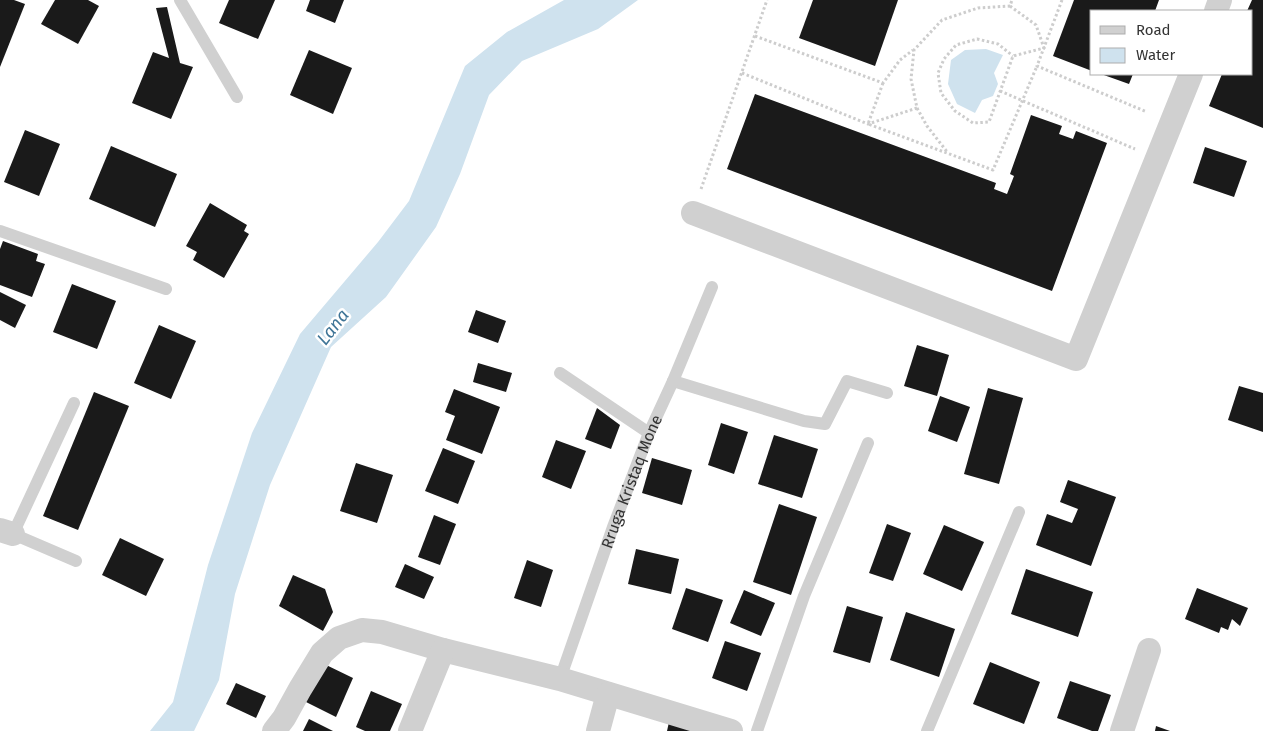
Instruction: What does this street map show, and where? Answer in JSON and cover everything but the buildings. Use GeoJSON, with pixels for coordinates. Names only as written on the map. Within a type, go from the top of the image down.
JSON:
{"type":"FeatureCollection","features":[{"type":"Feature","properties":{"kind":"street"},"geometry":{"type":"LineString","coordinates":[[693,213],[1076,359],[1191,75]]}},
{"type":"Feature","properties":{"kind":"street"},"geometry":{"type":"LineString","coordinates":[[274,731],[284,718],[322,653],[339,638],[362,630],[382,632],[443,650],[560,679],[731,731]]}},
{"type":"Feature","properties":{"kind":"street"},"geometry":{"type":"LineString","coordinates":[[410,731],[443,650]]}},
{"type":"Feature","properties":{"kind":"street"},"geometry":{"type":"LineString","coordinates":[[1122,731],[1149,650]]}},
{"type":"Feature","properties":{"kind":"street"},"geometry":{"type":"LineString","coordinates":[[598,731],[608,694]]}},
{"type":"Feature","properties":{"kind":"lane"},"geometry":{"type":"LineString","coordinates":[[180,0],[237,97]]}},
{"type":"Feature","properties":{"kind":"lane"},"geometry":{"type":"LineString","coordinates":[[0,230],[166,289]]}},
{"type":"Feature","properties":{"kind":"lane","name":"Rruga Kristaq Mone"},"geometry":{"type":"LineString","coordinates":[[560,679],[612,527],[649,433],[674,381],[712,287]]}},
{"type":"Feature","properties":{"kind":"lane"},"geometry":{"type":"LineString","coordinates":[[560,373],[649,433]]}},
{"type":"Feature","properties":{"kind":"lane"},"geometry":{"type":"LineString","coordinates":[[674,381],[804,420],[825,424],[847,381],[887,393]]}},
{"type":"Feature","properties":{"kind":"lane"},"geometry":{"type":"LineString","coordinates":[[74,403],[7,532],[76,561]]}},
{"type":"Feature","properties":{"kind":"lane"},"geometry":{"type":"LineString","coordinates":[[757,731],[804,596],[868,443]]}},
{"type":"Feature","properties":{"kind":"lane"},"geometry":{"type":"LineString","coordinates":[[927,731],[1018,512]]}},
{"type":"Feature","properties":{"kind":"path"},"geometry":{"type":"LineString","coordinates":[[693,213],[767,0]]}},
{"type":"Feature","properties":{"kind":"path"},"geometry":{"type":"LineString","coordinates":[[1010,6],[1012,0]]}},
{"type":"Feature","properties":{"kind":"path"},"geometry":{"type":"LineString","coordinates":[[742,73],[868,124],[992,170],[1037,66],[1062,0]]}},
{"type":"Feature","properties":{"kind":"path"},"geometry":{"type":"LineString","coordinates":[[868,124],[883,83],[900,60],[914,50],[942,20],[978,8],[1010,6],[1036,25],[1044,48]]}},
{"type":"Feature","properties":{"kind":"path"},"geometry":{"type":"LineString","coordinates":[[755,36],[883,83]]}},
{"type":"Feature","properties":{"kind":"path"},"geometry":{"type":"LineString","coordinates":[[977,39],[998,44],[1013,56],[989,122],[973,123],[955,112],[941,93],[938,74],[944,59],[956,45],[977,39]]}},
{"type":"Feature","properties":{"kind":"path"},"geometry":{"type":"LineString","coordinates":[[1013,56],[1044,48]]}},
{"type":"Feature","properties":{"kind":"path"},"geometry":{"type":"LineString","coordinates":[[914,50],[912,79],[917,108],[927,126],[949,154]]}},
{"type":"Feature","properties":{"kind":"path"},"geometry":{"type":"LineString","coordinates":[[1037,66],[1171,122]]}},
{"type":"Feature","properties":{"kind":"path"},"geometry":{"type":"LineString","coordinates":[[1000,91],[1157,158]]}},
{"type":"Feature","properties":{"kind":"path"},"geometry":{"type":"LineString","coordinates":[[868,124],[917,108]]}},
{"type":"Feature","properties":{"kind":"water","name":"Lana"},"geometry":{"type":"Polygon","coordinates":[[[564,0],[638,0],[598,29],[522,61],[489,95],[460,174],[436,227],[386,297],[331,347],[270,485],[235,594],[219,680],[194,731],[150,731],[173,702],[208,565],[252,433],[300,334],[378,242],[409,201],[465,66],[507,32],[564,0]]]}},
{"type":"Feature","properties":{"kind":"water"},"geometry":{"type":"Polygon","coordinates":[[[986,49],[1003,55],[994,73],[998,84],[993,96],[982,100],[975,113],[957,104],[948,84],[951,60],[965,50],[986,49]]]}}]}
